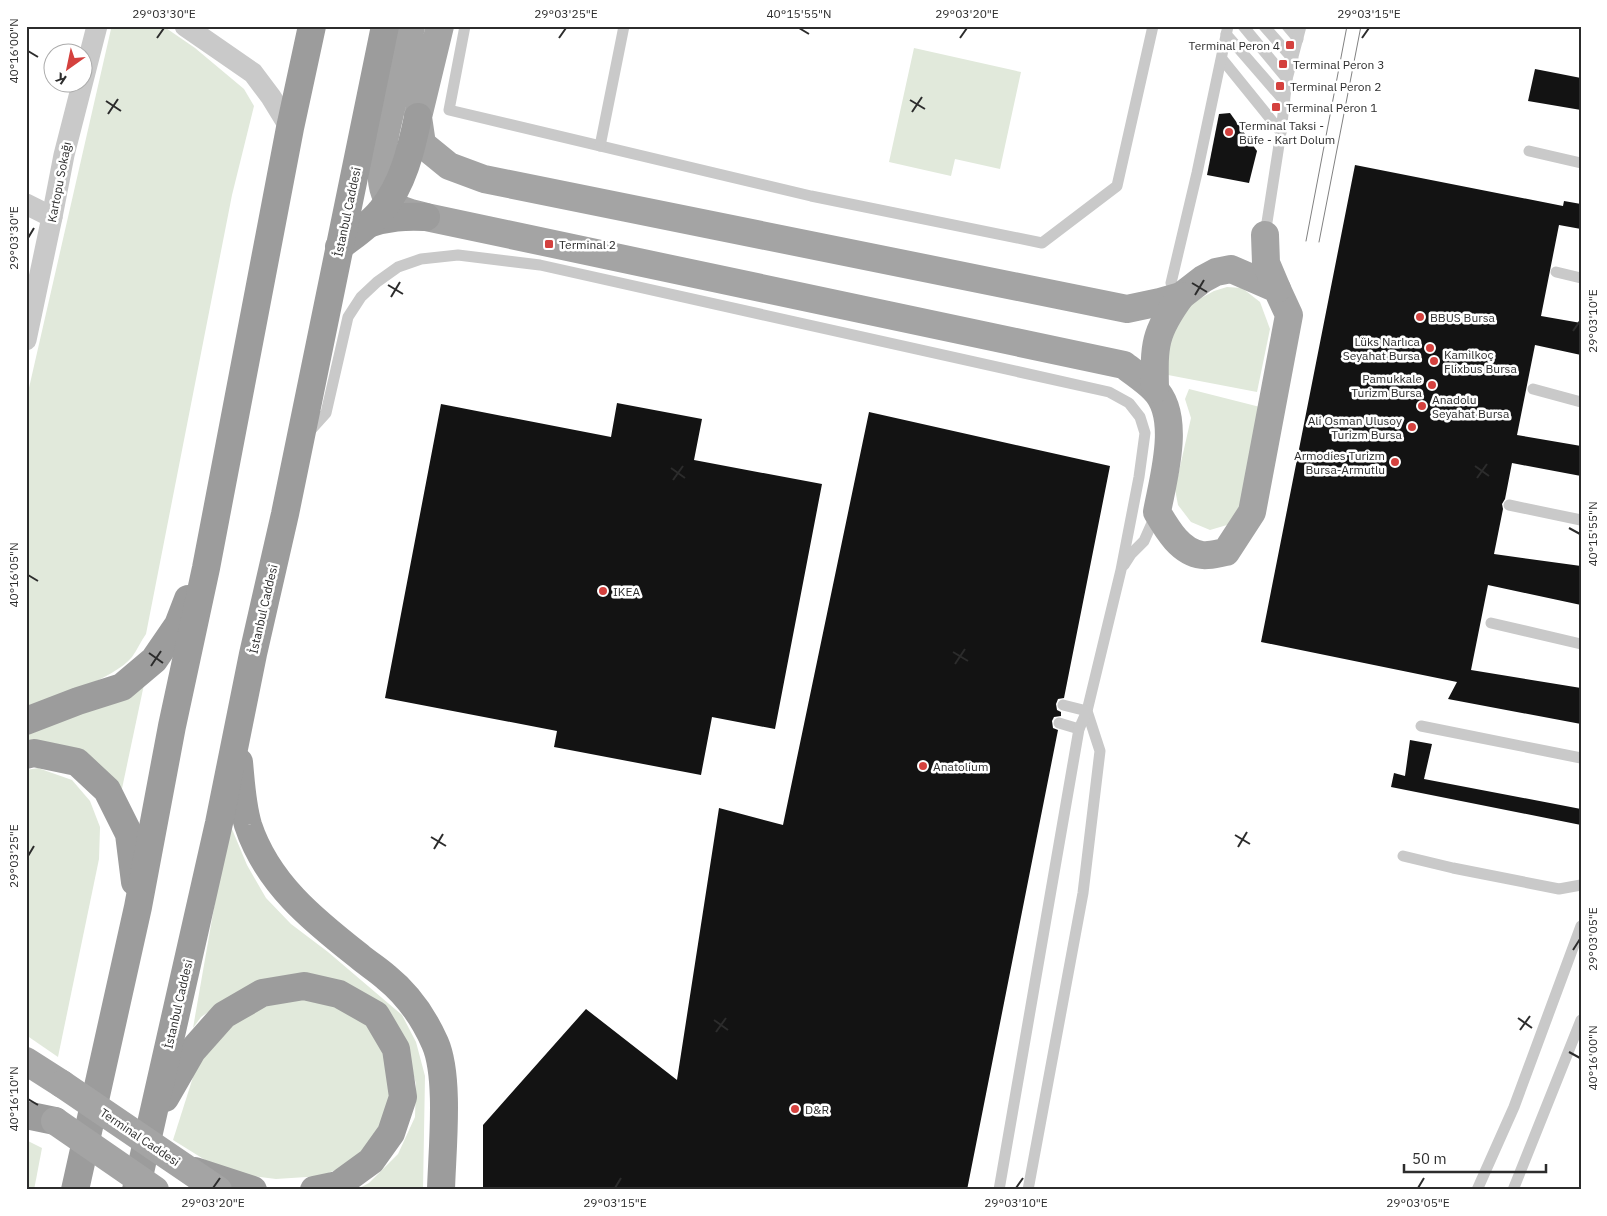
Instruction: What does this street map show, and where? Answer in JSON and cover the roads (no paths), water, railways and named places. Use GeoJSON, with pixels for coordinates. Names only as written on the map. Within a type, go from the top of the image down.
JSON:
{"type":"FeatureCollection","features":[{"type":"Feature","properties":{"kind":"highway"},"geometry":{"type":"LineString","coordinates":[[75,1184],[138,907],[172,726],[211,542],[290,128],[312,26]]}},
{"type":"Feature","properties":{"kind":"highway","name":"İstanbul Caddesi"},"geometry":{"type":"LineString","coordinates":[[136,1190],[219,823],[252,654],[286,514],[299,442],[385,26]]}},
{"type":"Feature","properties":{"kind":"highway"},"geometry":{"type":"LineString","coordinates":[[339,247],[381,212],[389,200],[406,167],[418,117]]}},
{"type":"Feature","properties":{"kind":"highway"},"geometry":{"type":"LineString","coordinates":[[368,224],[398,216],[426,217]]}},
{"type":"Feature","properties":{"kind":"highway"},"geometry":{"type":"LineString","coordinates":[[26,722],[78,701],[122,687],[154,660],[178,625],[211,542]]}},
{"type":"Feature","properties":{"kind":"highway"},"geometry":{"type":"LineString","coordinates":[[237,731],[242,793],[248,825],[262,858],[284,890],[315,921],[387,977],[411,1001],[435,1044],[442,1072],[441,1190]]}},
{"type":"Feature","properties":{"kind":"highway"},"geometry":{"type":"LineString","coordinates":[[26,755],[34,753],[77,762],[107,790],[129,834],[138,907]]}},
{"type":"Feature","properties":{"kind":"highway"},"geometry":{"type":"LineString","coordinates":[[152,1119],[192,1051],[224,1015],[262,993],[304,986],[339,994],[376,1015],[396,1049],[403,1097],[391,1133],[371,1160],[338,1185],[314,1190]]}},
{"type":"Feature","properties":{"kind":"highway"},"geometry":{"type":"LineString","coordinates":[[26,1115],[55,1121]]}},
{"type":"Feature","properties":{"kind":"highway"},"geometry":{"type":"LineString","coordinates":[[186,1168],[250,1189]]}},
{"type":"Feature","properties":{"kind":"main road"},"geometry":{"type":"LineString","coordinates":[[411,26],[384,137],[381,173],[389,200],[394,206],[426,217],[1124,365],[1155,390],[1162,400],[1168,417],[1169,445],[1157,512],[1170,533],[1184,547],[1202,555],[1226,552],[1252,512],[1290,315],[1266,264],[1266,235]]}},
{"type":"Feature","properties":{"kind":"main road"},"geometry":{"type":"LineString","coordinates":[[440,26],[418,117],[422,144],[449,166],[484,179],[1127,309],[1181,296]]}},
{"type":"Feature","properties":{"kind":"main road"},"geometry":{"type":"LineString","coordinates":[[1155,390],[1154,358],[1157,337],[1166,317],[1181,296],[1203,279],[1216,272],[1239,265],[1252,255],[1266,235]]}},
{"type":"Feature","properties":{"kind":"main road"},"geometry":{"type":"LineString","coordinates":[[1231,269],[1277,289]]}},
{"type":"Feature","properties":{"kind":"main road","name":"Terminal Caddesi"},"geometry":{"type":"LineString","coordinates":[[26,1061],[218,1190]]}},
{"type":"Feature","properties":{"kind":"main road"},"geometry":{"type":"LineString","coordinates":[[26,1100],[155,1190]]}},
{"type":"Feature","properties":{"kind":"street","name":"Kartopu Sokağı"},"geometry":{"type":"LineString","coordinates":[[26,340],[64,155],[97,26]]}},
{"type":"Feature","properties":{"kind":"street"},"geometry":{"type":"LineString","coordinates":[[185,26],[253,73],[271,97],[290,128]]}},
{"type":"Feature","properties":{"kind":"street"},"geometry":{"type":"LineString","coordinates":[[26,204],[52,217]]}},
{"type":"Feature","properties":{"kind":"lane"},"geometry":{"type":"LineString","coordinates":[[465,26],[449,110],[811,196],[1042,242],[1116,186],[1153,26]]}},
{"type":"Feature","properties":{"kind":"lane"},"geometry":{"type":"LineString","coordinates":[[600,146],[624,26]]}},
{"type":"Feature","properties":{"kind":"lane"},"geometry":{"type":"LineString","coordinates":[[1243,26],[1287,79]]}},
{"type":"Feature","properties":{"kind":"lane"},"geometry":{"type":"LineString","coordinates":[[1264,26],[1293,59]]}},
{"type":"Feature","properties":{"kind":"lane"},"geometry":{"type":"LineString","coordinates":[[1287,26],[1298,39]]}},
{"type":"Feature","properties":{"kind":"lane"},"geometry":{"type":"LineString","coordinates":[[1266,235],[1287,79],[1301,26]]}},
{"type":"Feature","properties":{"kind":"lane"},"geometry":{"type":"LineString","coordinates":[[1227,30],[1285,102]]}},
{"type":"Feature","properties":{"kind":"lane"},"geometry":{"type":"LineString","coordinates":[[1181,296],[1171,283],[1227,30]]}},
{"type":"Feature","properties":{"kind":"lane"},"geometry":{"type":"LineString","coordinates":[[1222,59],[1281,132]]}},
{"type":"Feature","properties":{"kind":"lane"},"geometry":{"type":"LineString","coordinates":[[1529,151],[1581,163]]}},
{"type":"Feature","properties":{"kind":"lane"},"geometry":{"type":"LineString","coordinates":[[299,442],[326,413],[348,317],[361,297],[377,282],[398,267],[423,258],[458,255],[540,265],[1109,392],[1129,402],[1140,417],[1145,433],[1139,477],[1121,570],[1087,711],[1078,730],[999,1190]]}},
{"type":"Feature","properties":{"kind":"lane"},"geometry":{"type":"LineString","coordinates":[[1556,272],[1581,278]]}},
{"type":"Feature","properties":{"kind":"lane"},"geometry":{"type":"LineString","coordinates":[[1533,389],[1581,402]]}},
{"type":"Feature","properties":{"kind":"lane"},"geometry":{"type":"LineString","coordinates":[[1509,505],[1581,520]]}},
{"type":"Feature","properties":{"kind":"lane"},"geometry":{"type":"LineString","coordinates":[[1121,570],[1131,554],[1144,541],[1157,512]]}},
{"type":"Feature","properties":{"kind":"lane"},"geometry":{"type":"LineString","coordinates":[[1491,623],[1581,644]]}},
{"type":"Feature","properties":{"kind":"lane"},"geometry":{"type":"LineString","coordinates":[[1063,705],[1087,711]]}},
{"type":"Feature","properties":{"kind":"lane"},"geometry":{"type":"LineString","coordinates":[[1028,1190],[1083,893],[1100,751],[1087,711]]}},
{"type":"Feature","properties":{"kind":"lane"},"geometry":{"type":"LineString","coordinates":[[1059,723],[1078,730]]}},
{"type":"Feature","properties":{"kind":"lane"},"geometry":{"type":"LineString","coordinates":[[1422,726],[1581,758]]}},
{"type":"Feature","properties":{"kind":"lane"},"geometry":{"type":"LineString","coordinates":[[1403,856],[1453,868],[1559,888],[1581,885]]}},
{"type":"Feature","properties":{"kind":"lane"},"geometry":{"type":"LineString","coordinates":[[1478,1190],[1514,1107],[1581,926]]}},
{"type":"Feature","properties":{"kind":"lane"},"geometry":{"type":"LineString","coordinates":[[1513,1190],[1581,1020]]}},
{"type":"Feature","properties":{"kind":"tram line"},"geometry":{"type":"LineString","coordinates":[[1306,241],[1347,26]]}},
{"type":"Feature","properties":{"kind":"tram line"},"geometry":{"type":"LineString","coordinates":[[1319,242],[1361,26]]}},
{"type":"Feature","properties":{"kind":"place","name":"Terminal Peron 4"},"geometry":{"type":"Point","coordinates":[1290,45]}},
{"type":"Feature","properties":{"kind":"place","name":"Terminal Peron 3"},"geometry":{"type":"Point","coordinates":[1283,64]}},
{"type":"Feature","properties":{"kind":"place","name":"Terminal Peron 2"},"geometry":{"type":"Point","coordinates":[1280,86]}},
{"type":"Feature","properties":{"kind":"place","name":"Terminal Peron 1"},"geometry":{"type":"Point","coordinates":[1276,107]}},
{"type":"Feature","properties":{"kind":"place","name":"Terminal Taksi - Büfe - Kart Dolum"},"geometry":{"type":"Point","coordinates":[1229,132]}},
{"type":"Feature","properties":{"kind":"place","name":"Terminal 2"},"geometry":{"type":"Point","coordinates":[549,244]}},
{"type":"Feature","properties":{"kind":"place","name":"BBUS Bursa"},"geometry":{"type":"Point","coordinates":[1420,317]}},
{"type":"Feature","properties":{"kind":"place","name":"Lüks Narlıca Seyahat Bursa"},"geometry":{"type":"Point","coordinates":[1430,348]}},
{"type":"Feature","properties":{"kind":"place","name":"Kamilkoç Flixbus Bursa"},"geometry":{"type":"Point","coordinates":[1434,361]}},
{"type":"Feature","properties":{"kind":"place","name":"Pamukkale Turizm Bursa"},"geometry":{"type":"Point","coordinates":[1432,385]}},
{"type":"Feature","properties":{"kind":"place","name":"Anadolu Seyahat Bursa"},"geometry":{"type":"Point","coordinates":[1422,406]}},
{"type":"Feature","properties":{"kind":"place","name":"Ali Osman Ulusoy Turizm Bursa"},"geometry":{"type":"Point","coordinates":[1412,427]}},
{"type":"Feature","properties":{"kind":"place","name":"Armodies Turizm Bursa-Armutlu"},"geometry":{"type":"Point","coordinates":[1395,462]}},
{"type":"Feature","properties":{"kind":"place","name":"IKEA"},"geometry":{"type":"Point","coordinates":[603,591]}},
{"type":"Feature","properties":{"kind":"place","name":"Anatolium"},"geometry":{"type":"Point","coordinates":[923,766]}},
{"type":"Feature","properties":{"kind":"place","name":"D&R"},"geometry":{"type":"Point","coordinates":[795,1109]}}]}
